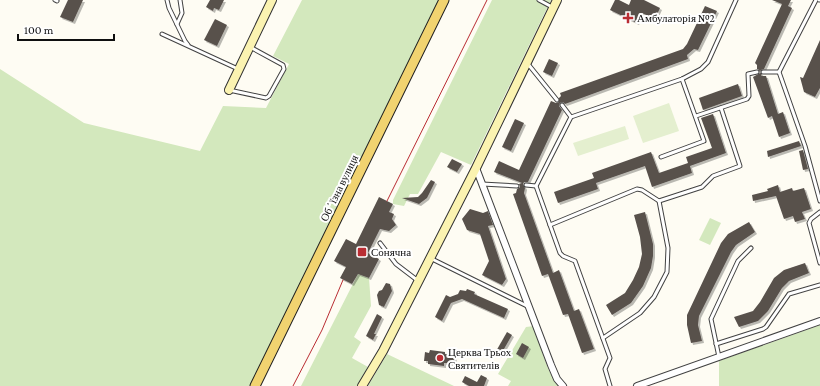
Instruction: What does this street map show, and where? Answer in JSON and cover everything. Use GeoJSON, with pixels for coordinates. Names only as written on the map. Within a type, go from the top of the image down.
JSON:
{"type":"FeatureCollection","features":[{"type":"Feature","properties":{"kind":"main road","name":"Обʼїзна вулиця"},"geometry":{"type":"LineString","coordinates":[[255,386],[444,0]]}},
{"type":"Feature","properties":{"kind":"street"},"geometry":{"type":"LineString","coordinates":[[229,90],[272,0]]}},
{"type":"Feature","properties":{"kind":"street"},"geometry":{"type":"LineString","coordinates":[[362,386],[383,351],[419,281],[476,168],[555,4]]}},
{"type":"Feature","properties":{"kind":"street"},"geometry":{"type":"LineString","coordinates":[[476,168],[553,369],[557,379],[563,386]]}},
{"type":"Feature","properties":{"kind":"street"},"geometry":{"type":"LineString","coordinates":[[636,386],[820,321]]}},
{"type":"Feature","properties":{"kind":"lane"},"geometry":{"type":"LineString","coordinates":[[167,0],[185,41],[190,46]]}},
{"type":"Feature","properties":{"kind":"lane"},"geometry":{"type":"LineString","coordinates":[[177,24],[182,13],[180,0]]}},
{"type":"Feature","properties":{"kind":"lane"},"geometry":{"type":"LineString","coordinates":[[538,0],[555,4]]}},
{"type":"Feature","properties":{"kind":"lane"},"geometry":{"type":"LineString","coordinates":[[610,386],[605,369],[610,359],[575,261],[563,256],[560,252],[536,186],[571,117],[682,79],[701,69],[708,62],[736,0]]}},
{"type":"Feature","properties":{"kind":"lane"},"geometry":{"type":"LineString","coordinates":[[816,0],[779,72],[805,146],[820,201]]}},
{"type":"Feature","properties":{"kind":"lane"},"geometry":{"type":"LineString","coordinates":[[162,34],[239,70]]}},
{"type":"Feature","properties":{"kind":"lane"},"geometry":{"type":"LineString","coordinates":[[229,90],[266,98],[269,96],[284,69],[283,65],[250,48]]}},
{"type":"Feature","properties":{"kind":"lane"},"geometry":{"type":"LineString","coordinates":[[527,62],[557,100]]}},
{"type":"Feature","properties":{"kind":"lane"},"geometry":{"type":"LineString","coordinates":[[696,116],[749,98],[747,76],[750,73],[757,72]]}},
{"type":"Feature","properties":{"kind":"lane"},"geometry":{"type":"LineString","coordinates":[[763,72],[779,72]]}},
{"type":"Feature","properties":{"kind":"lane"},"geometry":{"type":"LineString","coordinates":[[661,157],[704,141],[682,79]]}},
{"type":"Feature","properties":{"kind":"lane"},"geometry":{"type":"LineString","coordinates":[[562,105],[571,117]]}},
{"type":"Feature","properties":{"kind":"lane"},"geometry":{"type":"LineString","coordinates":[[659,201],[702,187],[712,176],[740,166],[721,108]]}},
{"type":"Feature","properties":{"kind":"lane"},"geometry":{"type":"LineString","coordinates":[[482,184],[517,186]]}},
{"type":"Feature","properties":{"kind":"lane"},"geometry":{"type":"LineString","coordinates":[[526,185],[536,186]]}},
{"type":"Feature","properties":{"kind":"lane"},"geometry":{"type":"LineString","coordinates":[[550,225],[638,189],[659,201],[668,248],[666,272],[654,297],[640,313],[603,338]]}},
{"type":"Feature","properties":{"kind":"lane"},"geometry":{"type":"LineString","coordinates":[[820,212],[808,223],[820,263]]}},
{"type":"Feature","properties":{"kind":"lane"},"geometry":{"type":"LineString","coordinates":[[380,243],[396,264],[419,281]]}},
{"type":"Feature","properties":{"kind":"lane"},"geometry":{"type":"LineString","coordinates":[[719,357],[711,319],[738,261],[751,248]]}},
{"type":"Feature","properties":{"kind":"lane"},"geometry":{"type":"LineString","coordinates":[[430,258],[529,307]]}},
{"type":"Feature","properties":{"kind":"lane"},"geometry":{"type":"LineString","coordinates":[[716,344],[763,329],[766,327],[789,294],[820,285]]}},
{"type":"Feature","properties":{"kind":"green space"},"geometry":{"type":"Polygon","coordinates":[[[302,0],[444,0],[255,386],[0,386],[0,69],[84,123],[200,151],[223,106],[266,108],[289,64],[273,56],[302,0]]]}},
{"type":"Feature","properties":{"kind":"green space"},"geometry":{"type":"Polygon","coordinates":[[[492,0],[551,0],[471,165],[441,152],[418,194],[410,194],[404,206],[393,204],[393,200],[492,0]]]}},
{"type":"Feature","properties":{"kind":"green space"},"geometry":{"type":"Polygon","coordinates":[[[669,103],[679,131],[643,143],[633,116],[669,103]]]}},
{"type":"Feature","properties":{"kind":"green space"},"geometry":{"type":"Polygon","coordinates":[[[625,126],[629,139],[578,156],[573,143],[625,126]]]}},
{"type":"Feature","properties":{"kind":"green space"},"geometry":{"type":"Polygon","coordinates":[[[710,218],[721,223],[710,245],[699,240],[710,218]]]}},
{"type":"Feature","properties":{"kind":"green space"},"geometry":{"type":"Polygon","coordinates":[[[358,274],[369,278],[371,306],[354,337],[361,342],[352,358],[368,367],[357,386],[301,386],[358,274]]]}},
{"type":"Feature","properties":{"kind":"green space"},"geometry":{"type":"Polygon","coordinates":[[[820,325],[820,386],[719,386],[719,361],[820,325]]]}},
{"type":"Feature","properties":{"kind":"green space"},"geometry":{"type":"Polygon","coordinates":[[[534,326],[550,373],[559,386],[508,386],[511,381],[498,374],[526,327],[534,326]]]}},
{"type":"Feature","properties":{"kind":"green space"},"geometry":{"type":"Polygon","coordinates":[[[387,354],[454,386],[368,386],[387,354]]]}},
{"type":"Feature","properties":{"kind":"building"},"geometry":{"type":"Polygon","coordinates":[[[68,0],[83,0],[73,22],[60,17],[68,0]]]}},
{"type":"Feature","properties":{"kind":"building"},"geometry":{"type":"Polygon","coordinates":[[[210,0],[224,0],[219,10],[214,8],[213,11],[206,7],[210,0]]]}},
{"type":"Feature","properties":{"kind":"building"},"geometry":{"type":"Polygon","coordinates":[[[615,0],[619,0],[629,5],[631,0],[644,0],[660,8],[655,19],[642,13],[637,23],[610,10],[615,0]]]}},
{"type":"Feature","properties":{"kind":"building"},"geometry":{"type":"Polygon","coordinates":[[[772,0],[791,0],[788,6],[792,8],[764,69],[760,72],[762,75],[761,76],[766,76],[778,114],[783,112],[790,133],[779,137],[772,116],[768,118],[753,77],[760,73],[755,63],[782,4],[772,0]]]}},
{"type":"Feature","properties":{"kind":"building"},"geometry":{"type":"Polygon","coordinates":[[[705,6],[717,11],[698,50],[694,49],[687,55],[688,59],[565,104],[563,102],[560,103],[559,106],[562,110],[528,182],[524,182],[523,184],[525,188],[524,193],[553,273],[559,270],[574,311],[579,309],[594,349],[582,353],[568,314],[563,315],[548,274],[542,276],[513,194],[516,193],[517,189],[520,187],[519,184],[522,183],[494,172],[499,161],[519,170],[551,101],[556,103],[559,102],[559,98],[561,96],[560,93],[683,49],[687,44],[705,6]]]}},
{"type":"Feature","properties":{"kind":"building"},"geometry":{"type":"Polygon","coordinates":[[[215,19],[227,25],[217,46],[204,40],[215,19]]]}},
{"type":"Feature","properties":{"kind":"building"},"geometry":{"type":"Polygon","coordinates":[[[820,40],[820,88],[815,97],[804,92],[800,77],[803,78],[820,40]]]}},
{"type":"Feature","properties":{"kind":"building"},"geometry":{"type":"Polygon","coordinates":[[[549,59],[558,63],[552,76],[543,72],[549,59]]]}},
{"type":"Feature","properties":{"kind":"building"},"geometry":{"type":"Polygon","coordinates":[[[738,84],[742,96],[703,110],[699,98],[738,84]]]}},
{"type":"Feature","properties":{"kind":"building"},"geometry":{"type":"Polygon","coordinates":[[[713,114],[726,153],[690,166],[692,173],[652,187],[645,166],[596,183],[598,189],[558,203],[554,192],[594,178],[592,173],[651,152],[659,173],[688,163],[686,157],[712,148],[701,118],[713,114]]]}},
{"type":"Feature","properties":{"kind":"building"},"geometry":{"type":"Polygon","coordinates":[[[515,119],[524,123],[511,151],[502,147],[515,119]]]}},
{"type":"Feature","properties":{"kind":"building"},"geometry":{"type":"Polygon","coordinates":[[[799,141],[801,146],[768,157],[767,151],[799,141]]]}},
{"type":"Feature","properties":{"kind":"building"},"geometry":{"type":"Polygon","coordinates":[[[803,150],[808,169],[803,170],[799,151],[803,150]]]}},
{"type":"Feature","properties":{"kind":"building"},"geometry":{"type":"Polygon","coordinates":[[[452,159],[462,164],[457,172],[447,167],[452,159]]]}},
{"type":"Feature","properties":{"kind":"building"},"geometry":{"type":"Polygon","coordinates":[[[431,180],[435,182],[427,198],[419,204],[402,198],[418,197],[431,180]]]}},
{"type":"Feature","properties":{"kind":"building"},"geometry":{"type":"Polygon","coordinates":[[[778,185],[780,192],[792,188],[793,191],[804,188],[811,209],[802,212],[805,219],[795,222],[793,216],[784,219],[776,196],[753,201],[752,195],[768,191],[767,189],[778,185]]]}},
{"type":"Feature","properties":{"kind":"building"},"geometry":{"type":"Polygon","coordinates":[[[379,197],[393,204],[389,212],[394,214],[392,219],[396,225],[389,231],[380,229],[368,253],[379,259],[369,278],[358,274],[352,284],[340,278],[346,267],[334,261],[346,239],[356,244],[379,197]]]}},
{"type":"Feature","properties":{"kind":"building"},"geometry":{"type":"Polygon","coordinates":[[[470,209],[483,213],[488,211],[493,225],[488,226],[506,279],[502,285],[482,275],[489,261],[480,234],[467,230],[462,219],[470,209]]]}},
{"type":"Feature","properties":{"kind":"building"},"geometry":{"type":"Polygon","coordinates":[[[645,212],[653,244],[651,268],[643,286],[631,303],[612,315],[606,305],[625,293],[639,267],[642,254],[640,237],[634,215],[645,212]]]}},
{"type":"Feature","properties":{"kind":"building"},"geometry":{"type":"Polygon","coordinates":[[[749,222],[755,232],[736,245],[731,252],[699,316],[698,325],[702,341],[691,343],[687,325],[687,315],[721,243],[728,234],[749,222]]]}},
{"type":"Feature","properties":{"kind":"building"},"geometry":{"type":"Polygon","coordinates":[[[805,263],[809,273],[789,281],[782,288],[768,311],[758,321],[739,327],[734,317],[753,311],[774,278],[784,270],[805,263]]]}},
{"type":"Feature","properties":{"kind":"building"},"geometry":{"type":"Polygon","coordinates":[[[386,283],[390,284],[392,291],[384,307],[379,305],[377,295],[386,283]]]}},
{"type":"Feature","properties":{"kind":"building"},"geometry":{"type":"Polygon","coordinates":[[[467,289],[475,292],[474,294],[508,309],[504,318],[462,299],[451,303],[442,321],[435,317],[446,295],[450,297],[458,294],[460,290],[466,291],[467,289]]]}},
{"type":"Feature","properties":{"kind":"building"},"geometry":{"type":"Polygon","coordinates":[[[377,314],[382,317],[374,334],[376,334],[373,340],[366,336],[377,314]]]}},
{"type":"Feature","properties":{"kind":"building"},"geometry":{"type":"Polygon","coordinates":[[[507,332],[512,335],[500,356],[495,353],[507,332]]]}},
{"type":"Feature","properties":{"kind":"building"},"geometry":{"type":"Polygon","coordinates":[[[522,343],[529,347],[523,358],[516,354],[522,343]]]}},
{"type":"Feature","properties":{"kind":"building","name":"Церква Трьох Святителів"},"geometry":{"type":"Polygon","coordinates":[[[430,350],[445,352],[445,354],[455,356],[454,364],[444,363],[444,366],[428,364],[428,361],[424,361],[425,352],[429,353],[430,350]]]}},
{"type":"Feature","properties":{"kind":"building"},"geometry":{"type":"Polygon","coordinates":[[[481,375],[487,378],[484,386],[469,386],[462,382],[465,376],[477,382],[481,375]]]}},
{"type":"Feature","properties":{"kind":"tram line"},"geometry":{"type":"LineString","coordinates":[[387,201],[487,0]]}},
{"type":"Feature","properties":{"kind":"tram line"},"geometry":{"type":"LineString","coordinates":[[293,386],[322,330],[343,280]]}},
{"type":"Feature","properties":{"kind":"place","name":"Амбулаторія №2"},"geometry":{"type":"Point","coordinates":[628,18]}},
{"type":"Feature","properties":{"kind":"place","name":"Сонячна"},"geometry":{"type":"Point","coordinates":[362,252]}},
{"type":"Feature","properties":{"kind":"place","name":"Церква Трьох Святителів"},"geometry":{"type":"Point","coordinates":[440,358]}}]}
